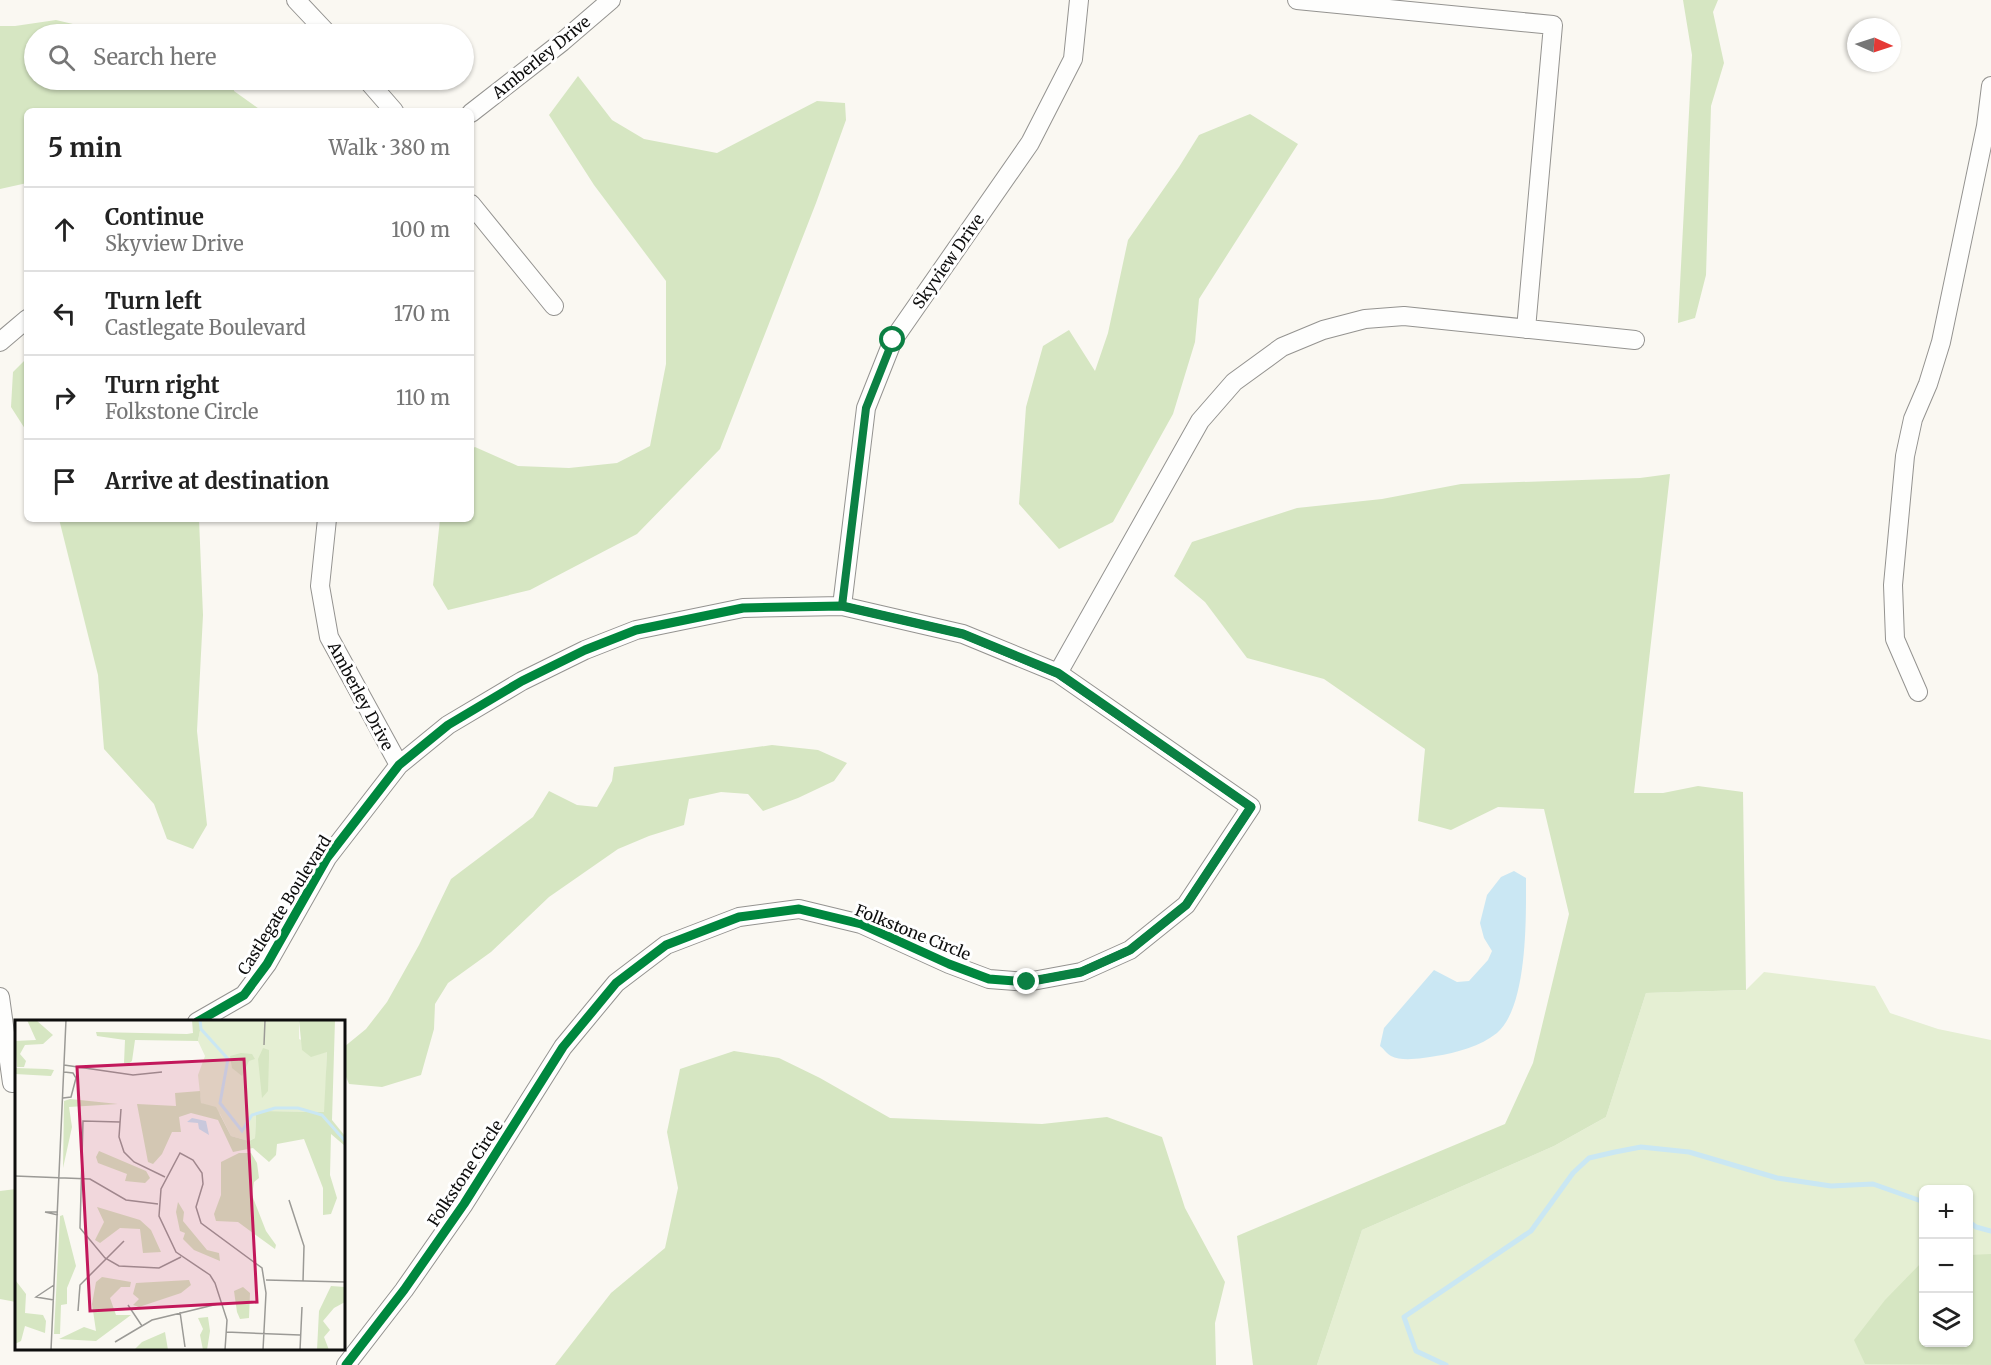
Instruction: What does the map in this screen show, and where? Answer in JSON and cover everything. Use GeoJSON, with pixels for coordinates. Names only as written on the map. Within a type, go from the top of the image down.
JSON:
{"type":"FeatureCollection","features":[{"type":"Feature","properties":{"kind":"street"},"geometry":{"type":"LineString","coordinates":[[296,0],[319,24]]}},
{"type":"Feature","properties":{"kind":"street","name":"Amberley Drive"},"geometry":{"type":"LineString","coordinates":[[474,111],[562,42],[611,0]]}},
{"type":"Feature","properties":{"kind":"street","name":"Skyview Drive"},"geometry":{"type":"LineString","coordinates":[[842,606],[866,408],[893,340],[1030,143],[1073,59],[1079,0]]}},
{"type":"Feature","properties":{"kind":"street"},"geometry":{"type":"LineString","coordinates":[[1297,0],[1554,25],[1526,329]]}},
{"type":"Feature","properties":{"kind":"street"},"geometry":{"type":"LineString","coordinates":[[1918,692],[1895,639],[1893,585],[1905,456],[1913,419],[1928,384],[1941,342],[1986,126],[1991,86]]}},
{"type":"Feature","properties":{"kind":"street"},"geometry":{"type":"LineString","coordinates":[[376,90],[391,108]]}},
{"type":"Feature","properties":{"kind":"street"},"geometry":{"type":"LineString","coordinates":[[474,208],[554,306]]}},
{"type":"Feature","properties":{"kind":"street"},"geometry":{"type":"LineString","coordinates":[[1058,674],[1200,421],[1234,382],[1282,347],[1323,330],[1365,319],[1404,316],[1635,340]]}},
{"type":"Feature","properties":{"kind":"street"},"geometry":{"type":"LineString","coordinates":[[0,342],[24,322]]}},
{"type":"Feature","properties":{"kind":"street","name":"Amberley Drive"},"geometry":{"type":"LineString","coordinates":[[327,522],[320,586],[329,637],[399,765]]}},
{"type":"Feature","properties":{"kind":"street","name":"Castlegate Boulevard"},"geometry":{"type":"LineString","coordinates":[[200,1020],[244,995],[267,964],[327,858],[399,765],[448,725],[522,681],[585,650],[636,630],[743,608],[842,606],[963,634],[1058,674],[1251,807]]}},
{"type":"Feature","properties":{"kind":"street","name":"Folkstone Circle"},"geometry":{"type":"LineString","coordinates":[[346,1365],[404,1290],[464,1204],[563,1047],[616,983],[666,945],[739,917],[799,909],[861,924],[949,964],[989,979],[1027,982],[1081,972],[1130,950],[1186,905],[1251,807]]}},
{"type":"Feature","properties":{"kind":"street"},"geometry":{"type":"LineString","coordinates":[[0,997],[10,1084]]}},
{"type":"Feature","properties":{"kind":"green space"},"geometry":{"type":"Polygon","coordinates":[[[1683,0],[1718,0],[1713,12],[1724,63],[1711,106],[1706,275],[1695,318],[1678,323],[1692,55],[1683,0]]]}},
{"type":"Feature","properties":{"kind":"green space"},"geometry":{"type":"Polygon","coordinates":[[[56,20],[73,24],[29,24],[56,20]]]}},
{"type":"Feature","properties":{"kind":"green space"},"geometry":{"type":"Polygon","coordinates":[[[24,25],[24,90],[234,90],[258,108],[24,108],[24,184],[0,189],[0,26],[24,25]]]}},
{"type":"Feature","properties":{"kind":"green space"},"geometry":{"type":"Polygon","coordinates":[[[578,76],[612,120],[644,139],[717,153],[817,101],[845,103],[846,120],[720,449],[637,534],[530,590],[448,610],[433,585],[440,522],[474,522],[474,448],[518,466],[569,468],[617,463],[650,446],[666,364],[666,281],[594,185],[549,115],[578,76]]]}},
{"type":"Feature","properties":{"kind":"green space"},"geometry":{"type":"Polygon","coordinates":[[[1250,114],[1298,144],[1199,299],[1195,342],[1173,414],[1113,522],[1059,549],[1019,504],[1026,407],[1043,346],[1069,330],[1095,371],[1108,333],[1128,240],[1199,135],[1250,114]]]}},
{"type":"Feature","properties":{"kind":"green space"},"geometry":{"type":"Polygon","coordinates":[[[24,361],[24,427],[11,407],[13,372],[24,361]]]}},
{"type":"Feature","properties":{"kind":"green space"},"geometry":{"type":"Polygon","coordinates":[[[1670,474],[1634,793],[1663,793],[1698,786],[1743,792],[1746,990],[1646,993],[1606,1117],[1554,1146],[1362,1230],[1317,1365],[1253,1365],[1237,1236],[1505,1124],[1533,1063],[1569,914],[1544,809],[1498,807],[1451,830],[1418,821],[1425,749],[1324,679],[1247,658],[1205,602],[1174,576],[1192,542],[1297,508],[1382,499],[1461,484],[1640,478],[1670,474]]]}},
{"type":"Feature","properties":{"kind":"green space"},"geometry":{"type":"Polygon","coordinates":[[[60,522],[199,522],[203,615],[197,731],[207,825],[193,849],[167,839],[154,804],[104,749],[98,675],[60,522]]]}},
{"type":"Feature","properties":{"kind":"green space"},"geometry":{"type":"Polygon","coordinates":[[[772,745],[818,750],[847,763],[834,781],[763,811],[748,794],[721,792],[689,799],[684,825],[618,849],[549,897],[491,952],[448,983],[435,1004],[434,1029],[421,1075],[382,1087],[349,1084],[345,1074],[345,1046],[366,1029],[387,1002],[419,945],[451,879],[533,817],[549,791],[577,805],[597,807],[612,781],[614,767],[772,745]]]}},
{"type":"Feature","properties":{"kind":"green space"},"geometry":{"type":"Polygon","coordinates":[[[1764,972],[1875,986],[1890,1013],[1938,1029],[1991,1040],[1991,1365],[1317,1365],[1362,1230],[1554,1146],[1606,1117],[1646,993],[1746,990],[1764,972]]]}},
{"type":"Feature","properties":{"kind":"green space"},"geometry":{"type":"Polygon","coordinates":[[[734,1051],[779,1058],[820,1078],[890,1118],[1042,1124],[1107,1117],[1162,1137],[1185,1208],[1225,1282],[1215,1323],[1216,1365],[555,1365],[611,1293],[665,1248],[678,1188],[667,1132],[680,1069],[734,1051]]]}},
{"type":"Feature","properties":{"kind":"green space"},"geometry":{"type":"Polygon","coordinates":[[[15,1189],[15,1302],[0,1299],[0,1191],[15,1189]]]}},
{"type":"Feature","properties":{"kind":"green space"},"geometry":{"type":"Polygon","coordinates":[[[1991,1254],[1991,1365],[1865,1364],[1854,1340],[1885,1300],[1919,1265],[1919,1347],[1973,1347],[1973,1255],[1991,1254]]]}},
{"type":"Feature","properties":{"kind":"water"},"geometry":{"type":"Polygon","coordinates":[[[1514,871],[1526,878],[1525,937],[1520,982],[1515,1003],[1507,1020],[1491,1038],[1460,1051],[1413,1059],[1401,1059],[1390,1055],[1380,1046],[1384,1028],[1434,970],[1457,982],[1469,981],[1488,960],[1492,951],[1484,938],[1480,923],[1487,895],[1501,877],[1514,871]]]}},
{"type":"Feature","properties":{"kind":"waterway"},"geometry":{"type":"LineString","coordinates":[[1446,1365],[1416,1351],[1404,1317],[1531,1231],[1573,1173],[1589,1158],[1641,1147],[1689,1152],[1777,1178],[1831,1186],[1873,1184],[1919,1200]]}},
{"type":"Feature","properties":{"kind":"waterway"},"geometry":{"type":"LineString","coordinates":[[1973,1225],[1991,1231]]}},
{"type":"Feature","properties":{"kind":"cycle path"},"geometry":{"type":"LineString","coordinates":[[200,1020],[244,995],[267,964],[327,858],[399,765],[448,725],[522,681],[585,650],[636,630],[743,608],[842,606],[963,634],[1058,673],[1251,807],[1186,905],[1130,950],[1081,972],[1027,982],[989,979],[949,964],[861,924],[799,909],[739,917],[666,945],[616,983],[563,1047],[464,1204],[404,1290],[346,1365]]}},
{"type":"Feature","properties":{"kind":"route"},"geometry":{"type":"LineString","coordinates":[[893,340],[866,408],[842,606],[963,634],[1058,674],[1251,807],[1186,905],[1130,950],[1081,972],[1027,982]]}}]}
